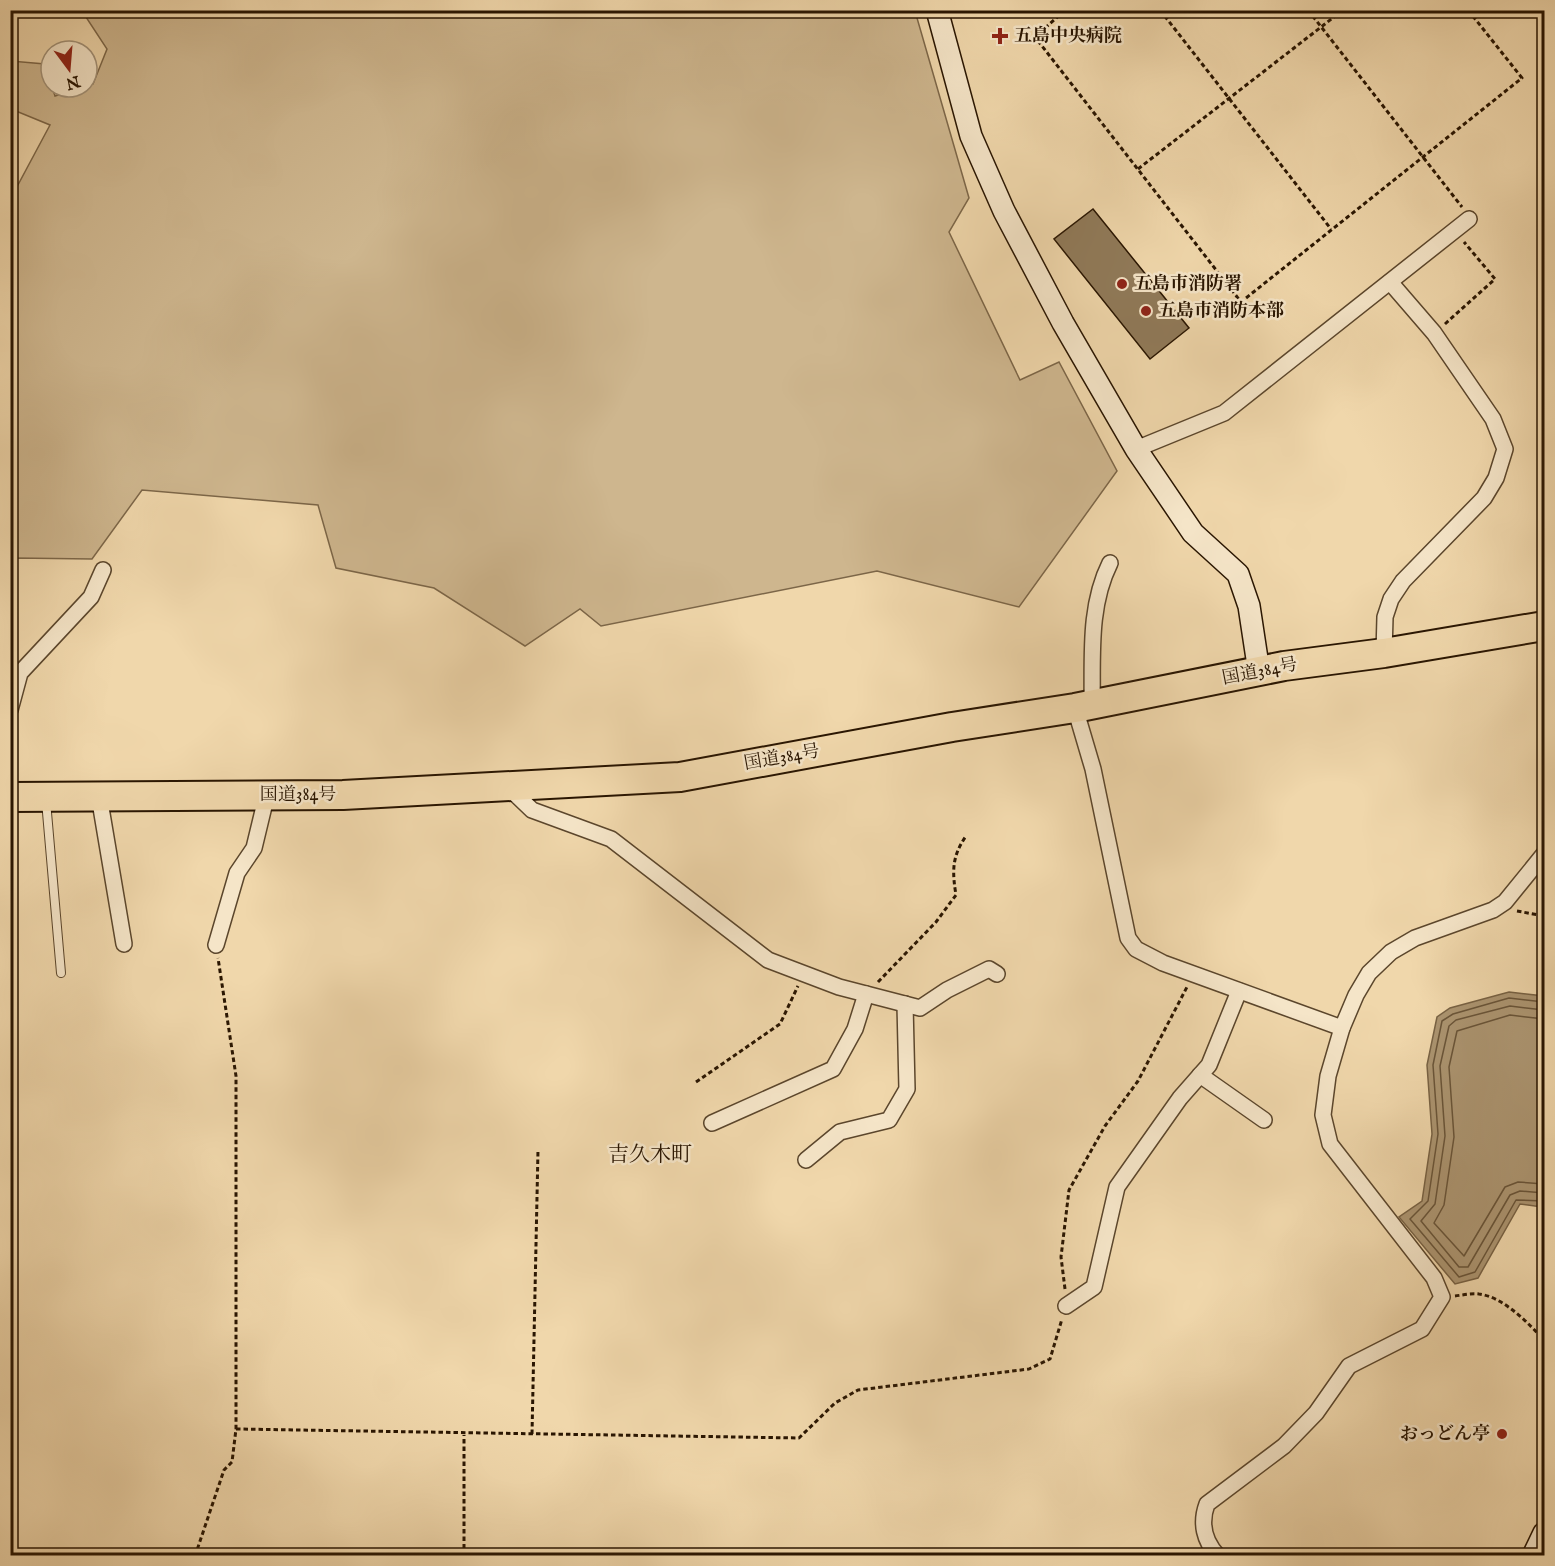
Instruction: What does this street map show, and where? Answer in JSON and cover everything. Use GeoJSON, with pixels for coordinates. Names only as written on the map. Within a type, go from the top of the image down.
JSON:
{"type":"FeatureCollection","features":[{"type":"Feature","properties":{"kind":"highway","name":"国道384号"},"geometry":{"type":"LineString","coordinates":[[10,797],[343,795],[680,777],[952,727],[1084,707],[1259,672],[1545,626]]}},
{"type":"Feature","properties":{"kind":"street"},"geometry":{"type":"LineString","coordinates":[[937,10],[971,136],[1000,200],[1062,323],[1136,449],[1193,533],[1238,574],[1249,606],[1259,672]]}},
{"type":"Feature","properties":{"kind":"street"},"geometry":{"type":"LineString","coordinates":[[1136,449],[1224,413],[1469,219]]}},
{"type":"Feature","properties":{"kind":"street"},"geometry":{"type":"LineString","coordinates":[[1384,653],[1385,617],[1391,599],[1403,581],[1484,498],[1496,478],[1505,449],[1493,419],[1434,333],[1390,282]]}},
{"type":"Feature","properties":{"kind":"street"},"geometry":{"type":"LineString","coordinates":[[1110,563],[1104,575],[1093,619],[1084,707],[1093,769],[1128,938],[1136,949],[1163,963],[1342,1028]]}},
{"type":"Feature","properties":{"kind":"street"},"geometry":{"type":"LineString","coordinates":[[10,710],[20,673],[91,597],[103,570]]}},
{"type":"Feature","properties":{"kind":"street"},"geometry":{"type":"LineString","coordinates":[[508,787],[532,810],[611,839],[768,960],[805,974],[920,1008],[947,990],[989,969],[997,974]]}},
{"type":"Feature","properties":{"kind":"street"},"geometry":{"type":"LineString","coordinates":[[216,945],[237,873],[254,848],[267,794]]}},
{"type":"Feature","properties":{"kind":"street"},"geometry":{"type":"LineString","coordinates":[[99,796],[124,944]]}},
{"type":"Feature","properties":{"kind":"street"},"geometry":{"type":"LineString","coordinates":[[1218,1556],[1208,1545],[1202,1518],[1207,1504],[1284,1446],[1316,1413],[1349,1366],[1422,1329],[1442,1297],[1434,1278],[1330,1144],[1323,1115],[1328,1076],[1342,1028],[1356,995],[1369,973],[1391,952],[1415,938],[1498,907],[1505,902],[1545,854]]}},
{"type":"Feature","properties":{"kind":"street"},"geometry":{"type":"LineString","coordinates":[[1066,1306],[1094,1287],[1117,1187],[1180,1098],[1209,1065],[1239,991]]}},
{"type":"Feature","properties":{"kind":"street"},"geometry":{"type":"LineString","coordinates":[[712,1123],[833,1069],[855,1029],[866,993]]}},
{"type":"Feature","properties":{"kind":"street"},"geometry":{"type":"LineString","coordinates":[[806,1160],[840,1132],[889,1120],[907,1089],[905,1004]]}},
{"type":"Feature","properties":{"kind":"street"},"geometry":{"type":"LineString","coordinates":[[1200,1075],[1264,1120]]}},
{"type":"Feature","properties":{"kind":"street"},"geometry":{"type":"LineString","coordinates":[[1533,1556],[1545,1533]]}},
{"type":"Feature","properties":{"kind":"lane"},"geometry":{"type":"LineString","coordinates":[[45,797],[61,973]]}},
{"type":"Feature","properties":{"kind":"path"},"geometry":{"type":"LineString","coordinates":[[1065,10],[1035,37],[1241,302],[1522,78],[1468,10]]}},
{"type":"Feature","properties":{"kind":"path"},"geometry":{"type":"LineString","coordinates":[[1160,10],[1331,230]]}},
{"type":"Feature","properties":{"kind":"path"},"geometry":{"type":"LineString","coordinates":[[1308,10],[1469,219]]}},
{"type":"Feature","properties":{"kind":"path"},"geometry":{"type":"LineString","coordinates":[[1138,169],[1343,10]]}},
{"type":"Feature","properties":{"kind":"path"},"geometry":{"type":"LineString","coordinates":[[1434,333],[1495,279],[1455,230]]}},
{"type":"Feature","properties":{"kind":"path"},"geometry":{"type":"LineString","coordinates":[[866,993],[936,922],[956,895],[952,868],[955,854],[966,836]]}},
{"type":"Feature","properties":{"kind":"path"},"geometry":{"type":"LineString","coordinates":[[1498,907],[1545,916]]}},
{"type":"Feature","properties":{"kind":"path"},"geometry":{"type":"LineString","coordinates":[[195,1556],[224,1470],[232,1462],[236,1429],[236,1076],[216,945]]}},
{"type":"Feature","properties":{"kind":"path"},"geometry":{"type":"LineString","coordinates":[[696,1082],[780,1024],[805,974]]}},
{"type":"Feature","properties":{"kind":"path"},"geometry":{"type":"LineString","coordinates":[[236,1429],[464,1435],[799,1438],[835,1403],[858,1390],[1029,1369],[1050,1359],[1066,1306],[1061,1257],[1069,1190],[1105,1126],[1138,1081],[1195,975]]}},
{"type":"Feature","properties":{"kind":"path"},"geometry":{"type":"LineString","coordinates":[[532,1434],[538,1150]]}},
{"type":"Feature","properties":{"kind":"path"},"geometry":{"type":"LineString","coordinates":[[1442,1297],[1480,1294],[1490,1298],[1512,1311],[1545,1340]]}},
{"type":"Feature","properties":{"kind":"path"},"geometry":{"type":"LineString","coordinates":[[464,1435],[464,1556]]}},
{"type":"Feature","properties":{"kind":"shaded area"},"geometry":{"type":"Polygon","coordinates":[[[82,11],[915,11],[969,198],[949,232],[1020,380],[1059,362],[1117,471],[1019,607],[877,571],[601,626],[580,609],[525,646],[434,588],[336,568],[318,505],[142,490],[92,559],[15,558],[11,562],[11,198],[50,125],[11,109],[11,61],[39,63],[39,99],[99,99],[99,69],[107,49],[82,11]]]}},
{"type":"Feature","properties":{"kind":"water"},"geometry":{"type":"Polygon","coordinates":[[[1509,992],[1544,996],[1544,1205],[1542,1207],[1520,1204],[1478,1278],[1455,1284],[1399,1217],[1422,1201],[1432,1134],[1427,1065],[1437,1017],[1450,1008],[1509,992]]]}},
{"type":"Feature","properties":{"kind":"building","name":"五島市消防署"},"geometry":{"type":"Polygon","coordinates":[[[1093,209],[1189,328],[1150,359],[1054,239],[1093,209]]]}},
{"type":"Feature","properties":{"kind":"place","name":"五島中央病院"},"geometry":{"type":"Point","coordinates":[1000,36]}},
{"type":"Feature","properties":{"kind":"place","name":"五島市消防署"},"geometry":{"type":"Point","coordinates":[1122,284]}},
{"type":"Feature","properties":{"kind":"place","name":"五島市消防本部"},"geometry":{"type":"Point","coordinates":[1146,311]}},
{"type":"Feature","properties":{"kind":"place","name":"おっどん亭"},"geometry":{"type":"Point","coordinates":[1502,1434]}},
{"type":"Feature","properties":{"kind":"district","name":"吉久木町"},"geometry":{"type":"Point","coordinates":[650,1155]}}]}
